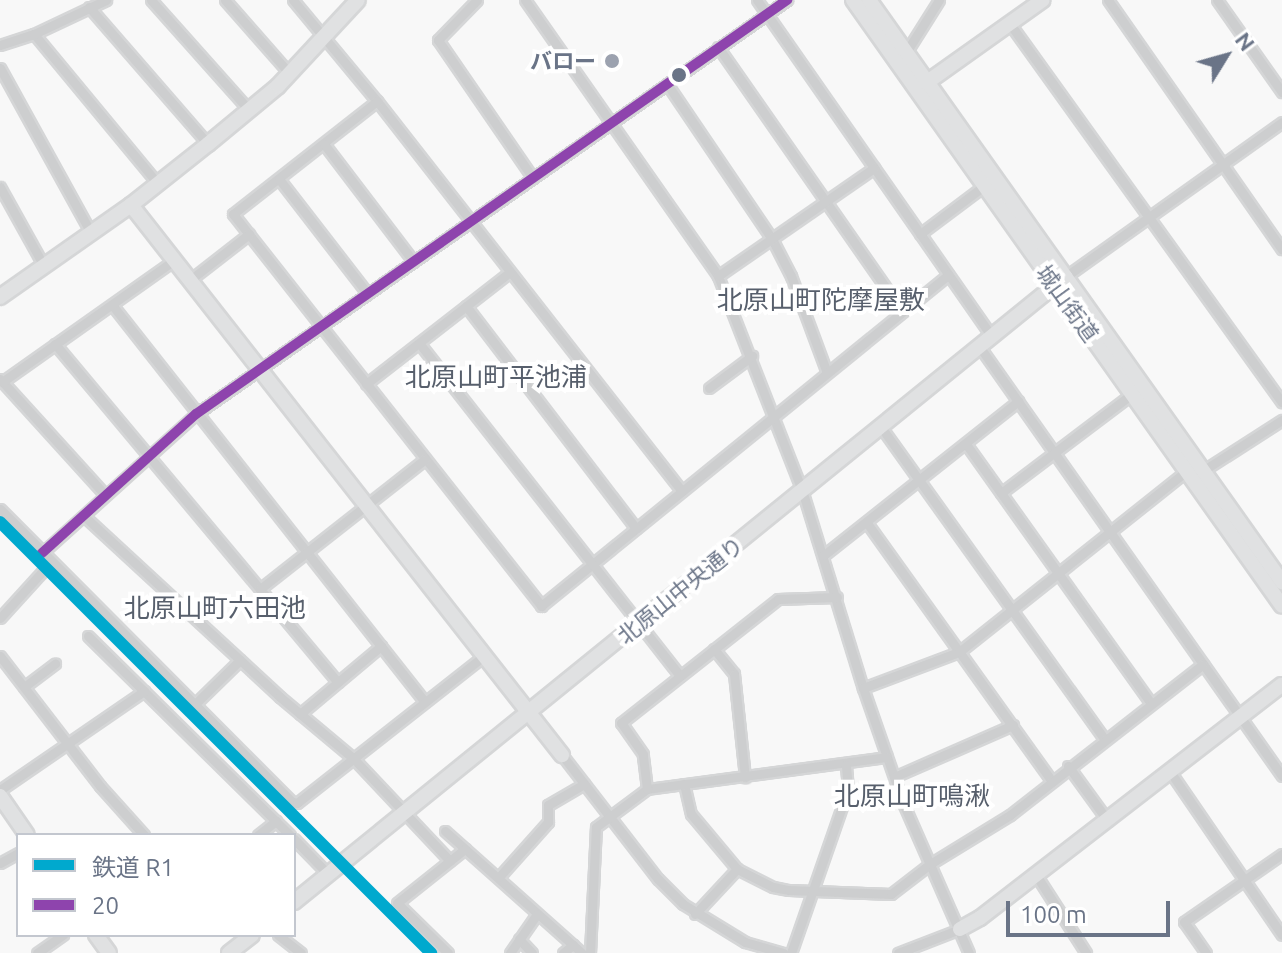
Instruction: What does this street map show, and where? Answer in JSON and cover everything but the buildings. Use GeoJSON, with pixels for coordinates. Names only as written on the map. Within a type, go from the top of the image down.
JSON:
{"type":"FeatureCollection","features":[{"type":"Feature","properties":{"kind":"street"},"geometry":{"type":"LineString","coordinates":[[0,45],[34,34],[106,0]]}},
{"type":"Feature","properties":{"kind":"street"},"geometry":{"type":"LineString","coordinates":[[151,0],[249,110]]}},
{"type":"Feature","properties":{"kind":"street"},"geometry":{"type":"LineString","coordinates":[[225,0],[290,74]]}},
{"type":"Feature","properties":{"kind":"street"},"geometry":{"type":"LineString","coordinates":[[293,0],[377,101],[682,491]]}},
{"type":"Feature","properties":{"kind":"street"},"geometry":{"type":"LineString","coordinates":[[0,297],[131,205],[249,110],[326,38],[358,0]]}},
{"type":"Feature","properties":{"kind":"street"},"geometry":{"type":"LineString","coordinates":[[477,0],[438,40],[532,177]]}},
{"type":"Feature","properties":{"kind":"street"},"geometry":{"type":"LineString","coordinates":[[525,0],[718,276],[752,356],[802,490],[894,777],[969,953]]}},
{"type":"Feature","properties":{"kind":"street"},"geometry":{"type":"LineString","coordinates":[[757,0],[991,335]]}},
{"type":"Feature","properties":{"kind":"street"},"geometry":{"type":"LineString","coordinates":[[42,553],[196,414],[787,0]]}},
{"type":"Feature","properties":{"kind":"street","name":"城山街道"},"geometry":{"type":"LineString","coordinates":[[853,0],[984,186],[1204,470],[1282,582]]}},
{"type":"Feature","properties":{"kind":"street","name":"城山街道"},"geometry":{"type":"LineString","coordinates":[[869,0],[1133,393],[1282,606]]}},
{"type":"Feature","properties":{"kind":"street"},"geometry":{"type":"LineString","coordinates":[[905,54],[939,0]]}},
{"type":"Feature","properties":{"kind":"street"},"geometry":{"type":"LineString","coordinates":[[926,83],[1043,0]]}},
{"type":"Feature","properties":{"kind":"street"},"geometry":{"type":"LineString","coordinates":[[1108,0],[1282,249]]}},
{"type":"Feature","properties":{"kind":"street"},"geometry":{"type":"LineString","coordinates":[[1217,0],[1282,92]]}},
{"type":"Feature","properties":{"kind":"street"},"geometry":{"type":"LineString","coordinates":[[89,7],[208,144]]}},
{"type":"Feature","properties":{"kind":"street"},"geometry":{"type":"LineString","coordinates":[[1010,24],[1282,402]]}},
{"type":"Feature","properties":{"kind":"street"},"geometry":{"type":"LineString","coordinates":[[34,34],[158,184]]}},
{"type":"Feature","properties":{"kind":"street"},"geometry":{"type":"LineString","coordinates":[[718,47],[902,311]]}},
{"type":"Feature","properties":{"kind":"street"},"geometry":{"type":"LineString","coordinates":[[0,68],[91,233]]}},
{"type":"Feature","properties":{"kind":"street"},"geometry":{"type":"LineString","coordinates":[[667,84],[772,239],[791,276],[827,373]]}},
{"type":"Feature","properties":{"kind":"street"},"geometry":{"type":"LineString","coordinates":[[377,101],[233,214],[541,606],[948,275]]}},
{"type":"Feature","properties":{"kind":"street"},"geometry":{"type":"LineString","coordinates":[[1060,281],[1282,122]]}},
{"type":"Feature","properties":{"kind":"street"},"geometry":{"type":"LineString","coordinates":[[324,144],[414,262]]}},
{"type":"Feature","properties":{"kind":"street"},"geometry":{"type":"LineString","coordinates":[[718,276],[874,168]]}},
{"type":"Feature","properties":{"kind":"street"},"geometry":{"type":"LineString","coordinates":[[279,179],[368,294]]}},
{"type":"Feature","properties":{"kind":"street"},"geometry":{"type":"LineString","coordinates":[[920,234],[984,186]]}},
{"type":"Feature","properties":{"kind":"street"},"geometry":{"type":"LineString","coordinates":[[0,187],[44,266]]}},
{"type":"Feature","properties":{"kind":"street"},"geometry":{"type":"LineString","coordinates":[[131,205],[658,879],[695,914],[745,942],[783,953]]}},
{"type":"Feature","properties":{"kind":"street"},"geometry":{"type":"LineString","coordinates":[[190,280],[249,234]]}},
{"type":"Feature","properties":{"kind":"street"},"geometry":{"type":"LineString","coordinates":[[105,495],[1,380],[113,306],[174,260]]}},
{"type":"Feature","properties":{"kind":"street"},"geometry":{"type":"LineString","coordinates":[[366,384],[510,272]]}},
{"type":"Feature","properties":{"kind":"street","name":"北原山中央通り"},"geometry":{"type":"LineString","coordinates":[[296,900],[1060,281]]}},
{"type":"Feature","properties":{"kind":"street"},"geometry":{"type":"LineString","coordinates":[[113,306],[425,702]]}},
{"type":"Feature","properties":{"kind":"street"},"geometry":{"type":"LineString","coordinates":[[466,306],[636,528]]}},
{"type":"Feature","properties":{"kind":"street"},"geometry":{"type":"LineString","coordinates":[[419,343],[680,676]]}},
{"type":"Feature","properties":{"kind":"street"},"geometry":{"type":"LineString","coordinates":[[55,344],[338,682]]}},
{"type":"Feature","properties":{"kind":"street"},"geometry":{"type":"LineString","coordinates":[[979,346],[1282,776]]}},
{"type":"Feature","properties":{"kind":"street"},"geometry":{"type":"LineString","coordinates":[[709,388],[752,356]]}},
{"type":"Feature","properties":{"kind":"street"},"geometry":{"type":"LineString","coordinates":[[1001,493],[1133,393]]}},
{"type":"Feature","properties":{"kind":"street"},"geometry":{"type":"LineString","coordinates":[[824,555],[1018,401]]}},
{"type":"Feature","properties":{"kind":"street"},"geometry":{"type":"LineString","coordinates":[[1204,470],[1280,426]]}},
{"type":"Feature","properties":{"kind":"street"},"geometry":{"type":"LineString","coordinates":[[881,427],[1104,738]]}},
{"type":"Feature","properties":{"kind":"street"},"geometry":{"type":"LineString","coordinates":[[966,444],[1151,703]]}},
{"type":"Feature","properties":{"kind":"street"},"geometry":{"type":"LineString","coordinates":[[260,589],[425,459]]}},
{"type":"Feature","properties":{"kind":"street"},"geometry":{"type":"LineString","coordinates":[[863,688],[959,652],[1188,470]]}},
{"type":"Feature","properties":{"kind":"street"},"geometry":{"type":"LineString","coordinates":[[0,509],[292,802],[297,803],[484,656]]}},
{"type":"Feature","properties":{"kind":"street"},"geometry":{"type":"LineString","coordinates":[[84,516],[300,714],[353,758],[450,861]]}},
{"type":"Feature","properties":{"kind":"street"},"geometry":{"type":"LineString","coordinates":[[867,523],[1051,780]]}},
{"type":"Feature","properties":{"kind":"street"},"geometry":{"type":"LineString","coordinates":[[0,618],[51,562]]}},
{"type":"Feature","properties":{"kind":"street"},"geometry":{"type":"LineString","coordinates":[[647,789],[643,754],[621,723],[778,599],[837,597]]}},
{"type":"Feature","properties":{"kind":"street"},"geometry":{"type":"LineString","coordinates":[[88,636],[288,833]]}},
{"type":"Feature","properties":{"kind":"street"},"geometry":{"type":"LineString","coordinates":[[300,714],[381,646]]}},
{"type":"Feature","properties":{"kind":"street"},"geometry":{"type":"LineString","coordinates":[[714,649],[734,674],[745,777]]}},
{"type":"Feature","properties":{"kind":"street"},"geometry":{"type":"LineString","coordinates":[[0,656],[100,786],[142,833]]}},
{"type":"Feature","properties":{"kind":"street"},"geometry":{"type":"LineString","coordinates":[[195,704],[240,660]]}},
{"type":"Feature","properties":{"kind":"street"},"geometry":{"type":"LineString","coordinates":[[24,687],[55,664]]}},
{"type":"Feature","properties":{"kind":"street"},"geometry":{"type":"LineString","coordinates":[[684,784],[691,814],[737,869],[773,887],[891,894],[930,864],[1010,815],[1068,766],[1203,664]]}},
{"type":"Feature","properties":{"kind":"street"},"geometry":{"type":"LineString","coordinates":[[898,953],[960,929],[1108,821],[1282,685]]}},
{"type":"Feature","properties":{"kind":"street"},"geometry":{"type":"LineString","coordinates":[[0,790],[144,691]]}},
{"type":"Feature","properties":{"kind":"street"},"geometry":{"type":"LineString","coordinates":[[894,777],[1013,725]]}},
{"type":"Feature","properties":{"kind":"street"},"geometry":{"type":"LineString","coordinates":[[590,953],[596,827],[647,789],[846,765],[887,757]]}},
{"type":"Feature","properties":{"kind":"street"},"geometry":{"type":"LineString","coordinates":[[791,953],[848,789],[846,765]]}},
{"type":"Feature","properties":{"kind":"street"},"geometry":{"type":"LineString","coordinates":[[1068,766],[1108,821]]}},
{"type":"Feature","properties":{"kind":"street"},"geometry":{"type":"LineString","coordinates":[[1171,773],[1282,935]]}},
{"type":"Feature","properties":{"kind":"street"},"geometry":{"type":"LineString","coordinates":[[499,877],[548,822],[548,805],[584,784]]}},
{"type":"Feature","properties":{"kind":"street"},"geometry":{"type":"LineString","coordinates":[[0,796],[26,833]]}},
{"type":"Feature","properties":{"kind":"street"},"geometry":{"type":"LineString","coordinates":[[261,833],[276,821]]}},
{"type":"Feature","properties":{"kind":"street"},"geometry":{"type":"LineString","coordinates":[[445,831],[582,953]]}},
{"type":"Feature","properties":{"kind":"street"},"geometry":{"type":"LineString","coordinates":[[296,841],[328,874]]}},
{"type":"Feature","properties":{"kind":"street"},"geometry":{"type":"LineString","coordinates":[[448,953],[397,903],[465,849]]}},
{"type":"Feature","properties":{"kind":"street"},"geometry":{"type":"LineString","coordinates":[[1206,953],[1184,922],[1282,854]]}},
{"type":"Feature","properties":{"kind":"street"},"geometry":{"type":"LineString","coordinates":[[695,914],[737,869]]}},
{"type":"Feature","properties":{"kind":"street"},"geometry":{"type":"LineString","coordinates":[[1036,875],[1086,953]]}},
{"type":"Feature","properties":{"kind":"street"},"geometry":{"type":"LineString","coordinates":[[510,953],[537,914]]}},
{"type":"Feature","properties":{"kind":"street"},"geometry":{"type":"LineString","coordinates":[[37,953],[60,937]]}},
{"type":"Feature","properties":{"kind":"street"},"geometry":{"type":"LineString","coordinates":[[229,953],[249,937]]}},
{"type":"Feature","properties":{"kind":"street"},"geometry":{"type":"LineString","coordinates":[[281,937],[301,953]]}},
{"type":"Feature","properties":{"kind":"street"},"geometry":{"type":"LineString","coordinates":[[519,939],[532,953]]}},
{"type":"Feature","properties":{"kind":"street"},"geometry":{"type":"LineString","coordinates":[[563,953],[573,945]]}},
{"type":"Feature","properties":{"kind":"rail line","name":"R1"},"geometry":{"type":"LineString","coordinates":[[0,522],[431,953]]}},
{"type":"Feature","properties":{"kind":"transit line","name":"20"},"geometry":{"type":"LineString","coordinates":[[42,553],[196,414],[787,0]]}},
{"type":"Feature","properties":{"kind":"place","name":"バロー"},"geometry":{"type":"Point","coordinates":[612,61]}},
{"type":"Feature","properties":{"kind":"district","name":"北原山町陀摩屋敷"},"geometry":{"type":"Point","coordinates":[821,300]}},
{"type":"Feature","properties":{"kind":"district","name":"北原山町平池浦"},"geometry":{"type":"Point","coordinates":[496,377]}},
{"type":"Feature","properties":{"kind":"district","name":"北原山町六田池"},"geometry":{"type":"Point","coordinates":[215,608]}},
{"type":"Feature","properties":{"kind":"district","name":"北原山町鳴湫"},"geometry":{"type":"Point","coordinates":[912,796]}}]}
